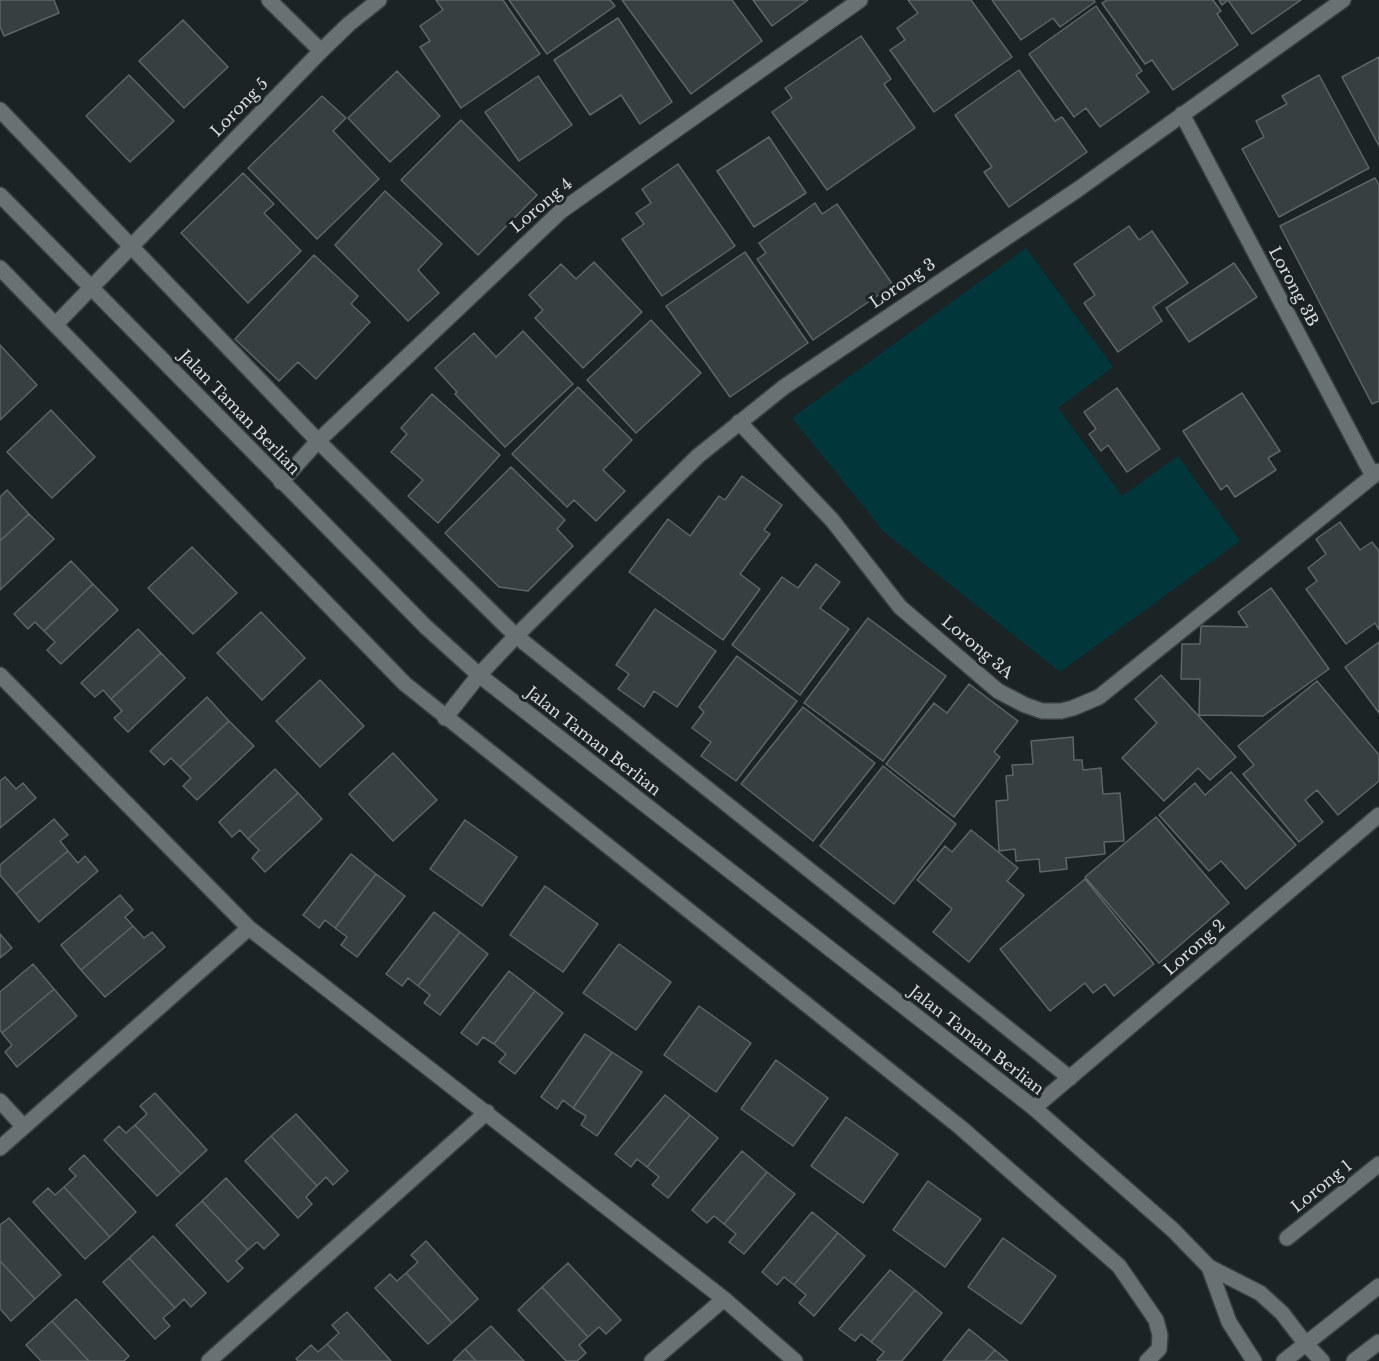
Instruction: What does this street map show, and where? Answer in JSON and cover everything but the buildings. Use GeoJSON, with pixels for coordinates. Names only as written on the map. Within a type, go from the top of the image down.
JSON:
{"type":"FeatureCollection","features":[{"type":"Feature","properties":{"kind":"street"},"geometry":{"type":"LineString","coordinates":[[269,0],[321,51]]}},
{"type":"Feature","properties":{"kind":"street","name":"Lorong 5"},"geometry":{"type":"LineString","coordinates":[[56,324],[321,51],[379,0]]}},
{"type":"Feature","properties":{"kind":"street","name":"Lorong 4"},"geometry":{"type":"LineString","coordinates":[[281,482],[318,441],[561,211],[860,0]]}},
{"type":"Feature","properties":{"kind":"street","name":"Lorong 3"},"geometry":{"type":"LineString","coordinates":[[445,718],[479,675],[516,636],[698,456],[739,422],[784,387],[1077,190],[1343,0]]}},
{"type":"Feature","properties":{"kind":"street"},"geometry":{"type":"LineString","coordinates":[[0,110],[318,441],[516,636],[1070,1078]]}},
{"type":"Feature","properties":{"kind":"street","name":"Lorong 3B"},"geometry":{"type":"LineString","coordinates":[[1182,114],[1376,473]]}},
{"type":"Feature","properties":{"kind":"street","name":"Jalan Taman Berlian"},"geometry":{"type":"LineString","coordinates":[[0,195],[281,482],[426,627],[479,675],[1034,1108],[1173,1230],[1209,1267]]}},
{"type":"Feature","properties":{"kind":"street"},"geometry":{"type":"LineString","coordinates":[[0,268],[405,684],[960,1127],[1119,1266],[1156,1320],[1160,1335],[1159,1349],[1147,1361]]}},
{"type":"Feature","properties":{"kind":"street","name":"Lorong 3A"},"geometry":{"type":"LineString","coordinates":[[739,422],[832,520],[900,607],[998,691],[1042,711],[1061,711],[1099,697],[1376,473]]}},
{"type":"Feature","properties":{"kind":"street"},"geometry":{"type":"LineString","coordinates":[[0,675],[249,928],[723,1299],[795,1361]]}},
{"type":"Feature","properties":{"kind":"street","name":"Lorong 2"},"geometry":{"type":"LineString","coordinates":[[1034,1108],[1379,815]]}},
{"type":"Feature","properties":{"kind":"street"},"geometry":{"type":"LineString","coordinates":[[0,1148],[249,928]]}},
{"type":"Feature","properties":{"kind":"street"},"geometry":{"type":"LineString","coordinates":[[0,1101],[24,1127]]}},
{"type":"Feature","properties":{"kind":"street"},"geometry":{"type":"LineString","coordinates":[[209,1361],[487,1112]]}},
{"type":"Feature","properties":{"kind":"street","name":"Lorong 1"},"geometry":{"type":"LineString","coordinates":[[1287,1238],[1379,1164]]}},
{"type":"Feature","properties":{"kind":"street"},"geometry":{"type":"LineString","coordinates":[[1209,1267],[1260,1293],[1282,1313],[1322,1361]]}},
{"type":"Feature","properties":{"kind":"street"},"geometry":{"type":"LineString","coordinates":[[1209,1267],[1229,1322],[1254,1361]]}},
{"type":"Feature","properties":{"kind":"street"},"geometry":{"type":"LineString","coordinates":[[1284,1361],[1305,1342],[1379,1286]]}},
{"type":"Feature","properties":{"kind":"street"},"geometry":{"type":"LineString","coordinates":[[652,1361],[723,1299]]}},
{"type":"Feature","properties":{"kind":"street"},"geometry":{"type":"LineString","coordinates":[[1354,1361],[1379,1342]]}},
{"type":"Feature","properties":{"kind":"shaded area"},"geometry":{"type":"Polygon","coordinates":[[[1026,248],[1113,367],[1058,408],[1122,496],[1178,456],[1240,541],[1060,672],[884,532],[792,418],[1026,248]]]}}]}
